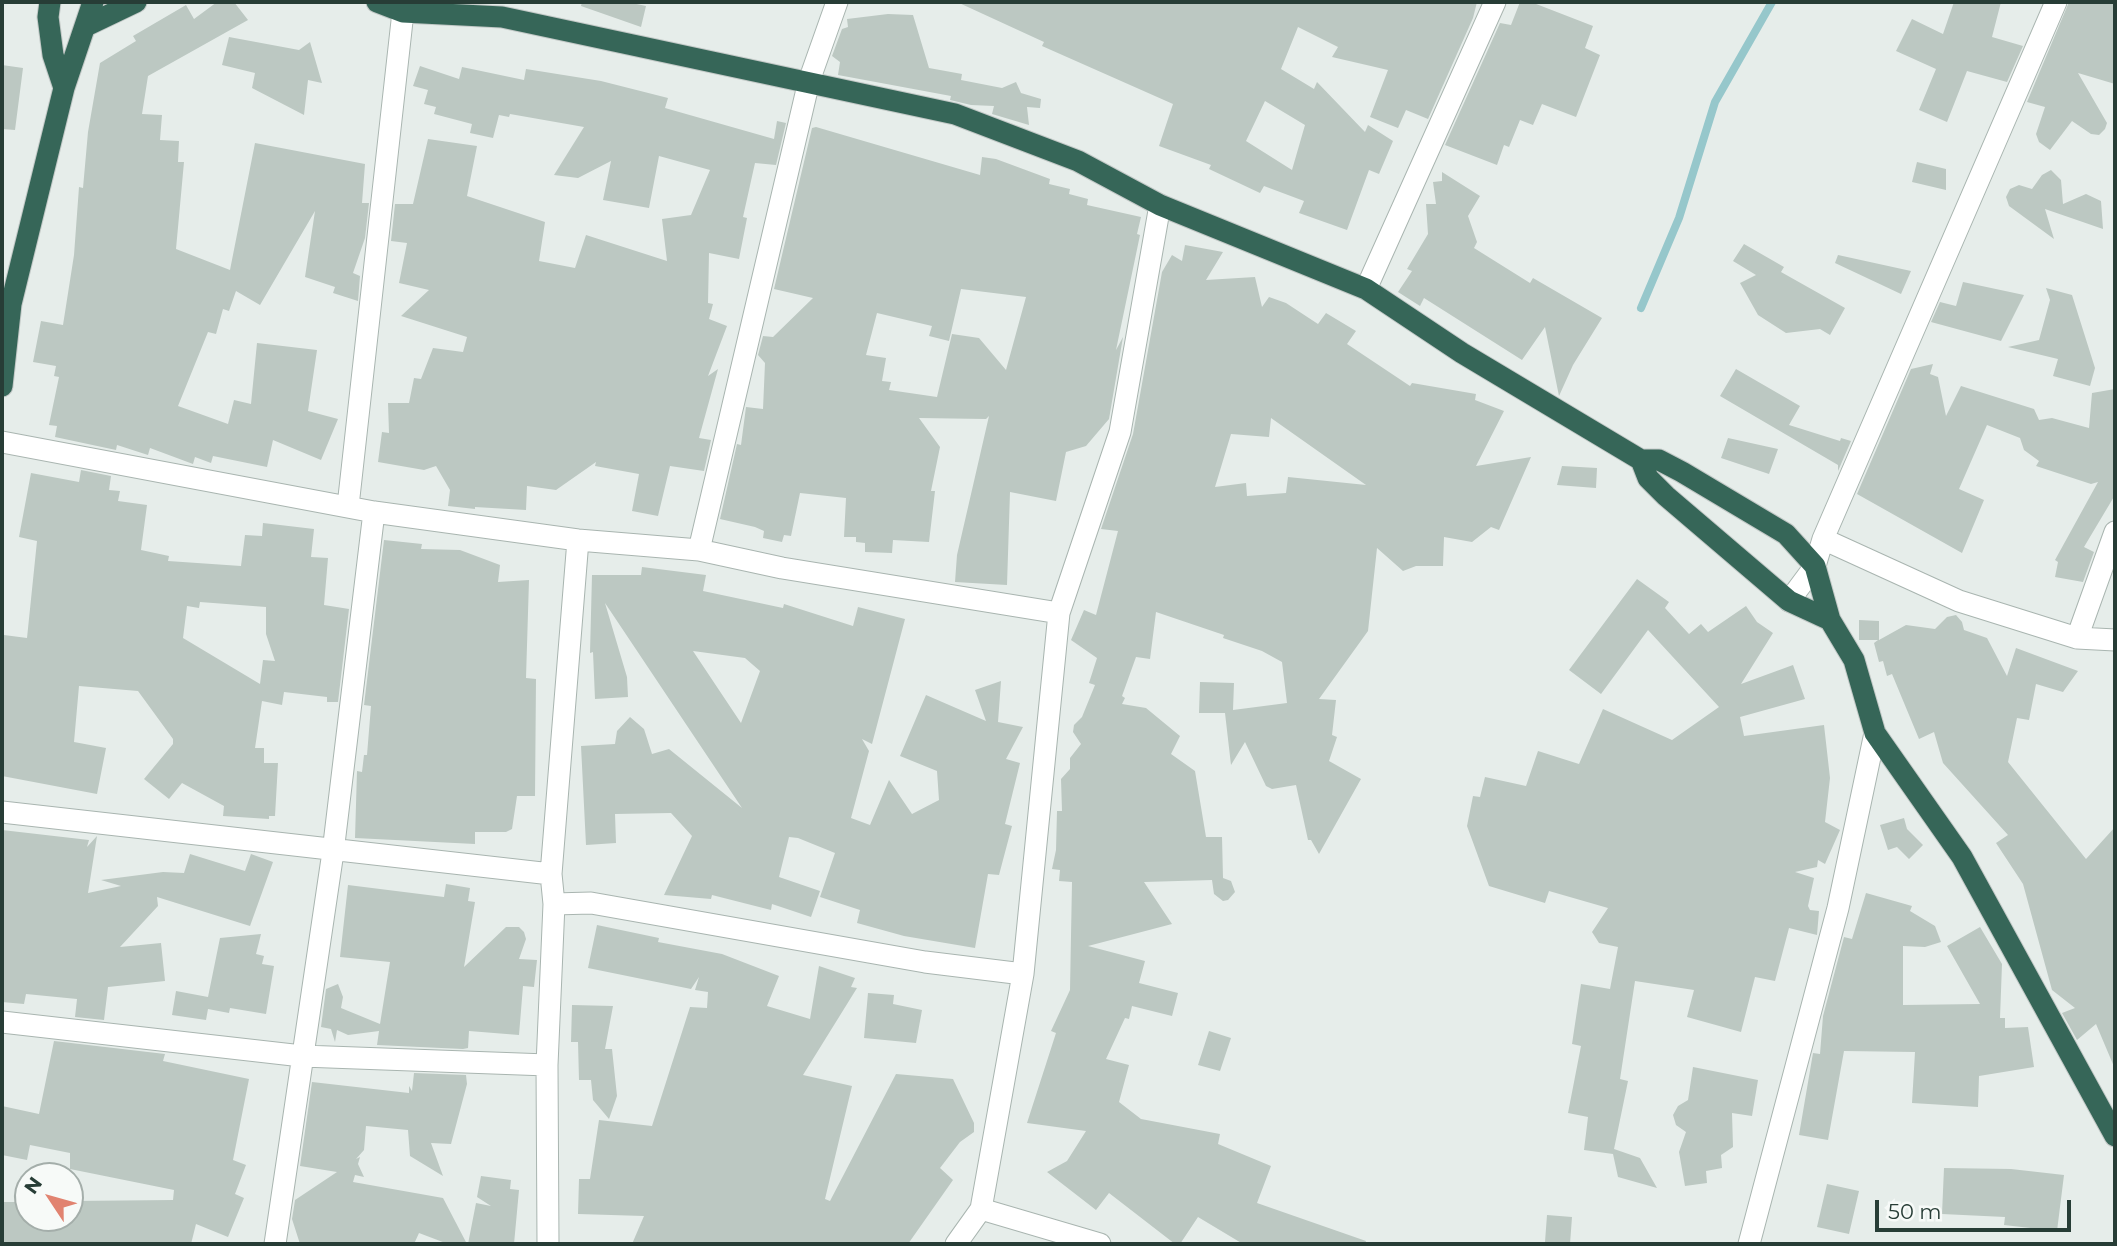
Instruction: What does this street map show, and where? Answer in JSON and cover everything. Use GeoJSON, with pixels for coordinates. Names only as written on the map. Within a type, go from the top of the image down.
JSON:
{"type":"FeatureCollection","features":[{"type":"Feature","properties":{"kind":"highway"},"geometry":{"type":"LineString","coordinates":[[2,386],[6,303],[64,88],[88,25],[93,2]]}},
{"type":"Feature","properties":{"kind":"highway"},"geometry":{"type":"LineString","coordinates":[[88,25],[136,2]]}},
{"type":"Feature","properties":{"kind":"highway"},"geometry":{"type":"LineString","coordinates":[[377,2],[403,12],[502,18],[955,114],[1078,161],[1160,205],[1366,289],[1462,353],[1641,460],[1659,460],[1786,534],[1815,566],[1830,621],[1854,660],[1875,733],[1962,857],[2115,1136]]}},
{"type":"Feature","properties":{"kind":"highway"},"geometry":{"type":"LineString","coordinates":[[46,7],[53,55],[64,88]]}},
{"type":"Feature","properties":{"kind":"highway"},"geometry":{"type":"LineString","coordinates":[[1641,460],[1648,478],[1666,496],[1789,601],[1830,621]]}},
{"type":"Feature","properties":{"kind":"street"},"geometry":{"type":"LineString","coordinates":[[699,550],[809,81],[837,2]]}},
{"type":"Feature","properties":{"kind":"street"},"geometry":{"type":"LineString","coordinates":[[1366,289],[1495,2]]}},
{"type":"Feature","properties":{"kind":"street"},"geometry":{"type":"LineString","coordinates":[[1789,601],[1815,566],[1823,538],[2056,2]]}},
{"type":"Feature","properties":{"kind":"street"},"geometry":{"type":"LineString","coordinates":[[348,506],[403,12]]}},
{"type":"Feature","properties":{"kind":"street"},"geometry":{"type":"LineString","coordinates":[[956,1244],[981,1209],[1023,974],[1059,613],[1120,432],[1160,205]]}},
{"type":"Feature","properties":{"kind":"street"},"geometry":{"type":"LineString","coordinates":[[2,442],[374,512],[578,540],[699,550],[782,568],[1059,613]]}},
{"type":"Feature","properties":{"kind":"street"},"geometry":{"type":"LineString","coordinates":[[275,1244],[333,852],[374,512]]}},
{"type":"Feature","properties":{"kind":"street"},"geometry":{"type":"LineString","coordinates":[[2077,638],[2115,532]]}},
{"type":"Feature","properties":{"kind":"street"},"geometry":{"type":"LineString","coordinates":[[1823,538],[1959,601],[2077,638],[2115,640]]}},
{"type":"Feature","properties":{"kind":"street"},"geometry":{"type":"LineString","coordinates":[[548,1244],[547,1065],[554,904],[551,874],[578,540]]}},
{"type":"Feature","properties":{"kind":"street"},"geometry":{"type":"LineString","coordinates":[[1749,1244],[1838,908],[1875,733]]}},
{"type":"Feature","properties":{"kind":"street"},"geometry":{"type":"LineString","coordinates":[[2,812],[333,852],[551,874]]}},
{"type":"Feature","properties":{"kind":"street"},"geometry":{"type":"LineString","coordinates":[[554,904],[591,903],[925,962],[1023,974]]}},
{"type":"Feature","properties":{"kind":"street"},"geometry":{"type":"LineString","coordinates":[[2,1022],[302,1056],[547,1065]]}},
{"type":"Feature","properties":{"kind":"street"},"geometry":{"type":"LineString","coordinates":[[981,1209],[1100,1244]]}},
{"type":"Feature","properties":{"kind":"building"},"geometry":{"type":"Polygon","coordinates":[[[217,2],[234,2],[248,20],[148,76],[142,114],[162,115],[160,140],[179,141],[178,162],[184,162],[176,249],[230,270],[255,143],[365,164],[362,203],[369,203],[365,238],[353,273],[360,276],[358,301],[333,293],[335,287],[305,277],[315,211],[260,305],[236,291],[229,311],[223,309],[216,334],[208,332],[178,406],[228,424],[234,400],[251,404],[257,343],[317,350],[308,411],[338,419],[321,460],[273,440],[267,467],[213,456],[211,463],[195,457],[193,464],[150,448],[148,455],[117,445],[116,450],[55,437],[57,426],[49,425],[59,377],[54,376],[56,366],[33,362],[41,321],[63,325],[74,255],[79,187],[83,188],[88,132],[100,63],[136,41],[133,36],[186,5],[194,19],[217,2]]]}},
{"type":"Feature","properties":{"kind":"building"},"geometry":{"type":"Polygon","coordinates":[[[582,2],[627,2],[646,6],[641,27],[581,6],[582,2]]]}},
{"type":"Feature","properties":{"kind":"building"},"geometry":{"type":"Polygon","coordinates":[[[957,2],[1477,2],[1473,18],[1428,119],[1406,110],[1398,128],[1370,117],[1388,70],[1332,57],[1338,47],[1298,27],[1281,69],[1314,89],[1317,82],[1365,132],[1368,125],[1393,141],[1379,174],[1369,170],[1347,230],[1299,213],[1304,201],[1264,186],[1260,193],[1209,169],[1211,165],[1159,146],[1173,104],[1042,46],[1044,42],[957,2]],[[1265,101],[1246,141],[1292,170],[1305,125],[1265,101]]]}},
{"type":"Feature","properties":{"kind":"building"},"geometry":{"type":"Polygon","coordinates":[[[1520,2],[1531,2],[1593,26],[1585,48],[1600,55],[1576,117],[1542,104],[1533,125],[1520,120],[1509,147],[1504,145],[1497,165],[1445,145],[1500,23],[1511,25],[1520,2]]]}},
{"type":"Feature","properties":{"kind":"building"},"geometry":{"type":"Polygon","coordinates":[[[1954,2],[2001,2],[1992,37],[2023,46],[2007,82],[1967,71],[1947,122],[1919,110],[1936,69],[1896,51],[1912,19],[1943,34],[1954,2]]]}},
{"type":"Feature","properties":{"kind":"building"},"geometry":{"type":"Polygon","coordinates":[[[2069,2],[2115,2],[2115,84],[2078,73],[2107,123],[2105,129],[2099,135],[2091,134],[2072,121],[2050,150],[2039,142],[2036,134],[2045,107],[2027,102],[2069,2]]]}},
{"type":"Feature","properties":{"kind":"building"},"geometry":{"type":"Polygon","coordinates":[[[888,14],[913,15],[929,68],[962,74],[961,80],[1002,88],[1016,82],[1021,93],[1041,99],[1040,108],[1027,107],[1029,125],[992,114],[994,106],[971,105],[950,100],[951,96],[838,75],[840,62],[832,56],[842,29],[848,27],[847,19],[888,14]]]}},
{"type":"Feature","properties":{"kind":"building"},"geometry":{"type":"Polygon","coordinates":[[[229,37],[299,50],[310,42],[322,83],[308,80],[304,115],[252,88],[255,73],[222,65],[229,37]]]}},
{"type":"Feature","properties":{"kind":"building"},"geometry":{"type":"Polygon","coordinates":[[[2,65],[23,68],[15,130],[2,129],[2,65]]]}},
{"type":"Feature","properties":{"kind":"building"},"geometry":{"type":"Polygon","coordinates":[[[420,66],[459,79],[462,67],[524,80],[526,69],[601,81],[668,98],[665,108],[774,139],[777,121],[786,123],[776,165],[755,163],[743,217],[747,218],[739,259],[709,253],[708,303],[713,304],[709,319],[727,326],[708,376],[718,369],[699,438],[711,440],[704,471],[670,466],[658,516],[632,511],[639,474],[595,466],[596,462],[556,490],[527,486],[526,510],[448,506],[450,490],[436,466],[424,470],[378,462],[382,432],[389,433],[388,403],[409,403],[414,378],[421,379],[433,348],[463,352],[467,337],[401,316],[429,290],[399,283],[407,243],[391,241],[395,204],[413,204],[428,139],[477,146],[467,196],[545,222],[539,261],[575,268],[586,235],[667,261],[662,219],[691,215],[710,170],[659,156],[649,208],[603,200],[611,161],[578,178],[554,175],[584,127],[510,114],[509,117],[499,115],[493,138],[470,133],[472,124],[434,114],[436,107],[424,104],[428,90],[413,86],[420,66]]]}},
{"type":"Feature","properties":{"kind":"building"},"geometry":{"type":"Polygon","coordinates":[[[812,128],[980,175],[982,157],[996,159],[1050,179],[1049,184],[1070,189],[1069,194],[1088,199],[1087,205],[1141,217],[1137,234],[1140,235],[1116,350],[1123,337],[1109,419],[1086,446],[1066,452],[1056,501],[1010,492],[1007,585],[955,582],[957,555],[989,416],[986,419],[919,418],[940,447],[931,491],[935,491],[929,542],[893,540],[892,553],[865,552],[865,543],[856,542],[856,537],[844,537],[846,498],[800,493],[791,536],[784,535],[782,542],[763,538],[764,531],[755,527],[720,519],[737,444],[741,445],[746,407],[763,409],[765,363],[758,355],[763,336],[773,337],[813,298],[774,289],[812,128]],[[961,289],[949,341],[929,336],[932,326],[877,313],[866,355],[886,358],[882,381],[891,382],[889,390],[937,397],[952,334],[979,338],[1006,370],[1026,297],[961,289]]]}},
{"type":"Feature","properties":{"kind":"building"},"geometry":{"type":"Polygon","coordinates":[[[1917,162],[1946,169],[1946,190],[1912,182],[1917,162]]]}},
{"type":"Feature","properties":{"kind":"building"},"geometry":{"type":"Polygon","coordinates":[[[2051,170],[2061,180],[2063,204],[2086,194],[2101,201],[2103,229],[2045,209],[2054,239],[2009,206],[2006,197],[2010,189],[2019,185],[2032,189],[2042,175],[2051,170]]]}},
{"type":"Feature","properties":{"kind":"building"},"geometry":{"type":"Polygon","coordinates":[[[1442,172],[1480,196],[1468,216],[1477,242],[1474,248],[1530,283],[1533,278],[1602,318],[1573,365],[1559,396],[1545,327],[1522,360],[1424,298],[1420,306],[1398,292],[1412,271],[1407,269],[1428,234],[1426,204],[1436,204],[1433,182],[1442,181],[1442,172]]]}},
{"type":"Feature","properties":{"kind":"building"},"geometry":{"type":"Polygon","coordinates":[[[1744,244],[1784,267],[1781,272],[1845,308],[1830,335],[1820,329],[1786,333],[1758,315],[1740,283],[1756,275],[1733,261],[1744,244]]]}},
{"type":"Feature","properties":{"kind":"building"},"geometry":{"type":"Polygon","coordinates":[[[1185,245],[1223,252],[1206,280],[1255,277],[1262,307],[1269,297],[1286,303],[1318,324],[1326,313],[1356,331],[1347,344],[1410,386],[1412,383],[1476,394],[1475,400],[1504,411],[1476,466],[1531,457],[1499,530],[1491,527],[1472,542],[1444,537],[1443,566],[1416,566],[1403,571],[1377,548],[1368,631],[1319,699],[1336,700],[1332,735],[1337,737],[1329,761],[1361,779],[1319,854],[1311,840],[1308,840],[1296,785],[1272,789],[1266,786],[1245,742],[1231,765],[1225,713],[1199,713],[1200,682],[1234,683],[1233,710],[1287,703],[1282,662],[1262,651],[1223,638],[1224,635],[1156,612],[1150,659],[1136,657],[1122,696],[1125,698],[1122,704],[1146,708],[1180,736],[1171,754],[1195,771],[1206,837],[1222,837],[1223,878],[1231,881],[1235,892],[1228,900],[1223,901],[1214,894],[1212,880],[1144,882],[1172,924],[1088,946],[1145,961],[1139,983],[1178,993],[1172,1016],[1132,1006],[1129,1019],[1125,1018],[1106,1059],[1129,1065],[1119,1102],[1141,1119],[1220,1134],[1218,1144],[1271,1166],[1257,1203],[1366,1241],[1365,1244],[1243,1244],[1198,1217],[1180,1244],[1175,1244],[1109,1193],[1096,1210],[1047,1172],[1067,1161],[1086,1131],[1027,1123],[1056,1033],[1051,1031],[1070,990],[1072,882],[1059,881],[1060,870],[1052,869],[1056,850],[1057,811],[1062,811],[1061,779],[1070,769],[1070,758],[1081,744],[1073,732],[1074,725],[1082,717],[1095,685],[1089,683],[1097,658],[1071,640],[1084,610],[1096,615],[1118,531],[1101,529],[1133,434],[1162,272],[1172,255],[1182,261],[1185,245]],[[1271,418],[1269,437],[1231,434],[1215,487],[1246,483],[1247,496],[1286,493],[1288,477],[1366,485],[1271,418]]]}},
{"type":"Feature","properties":{"kind":"building"},"geometry":{"type":"Polygon","coordinates":[[[1838,255],[1911,271],[1901,294],[1835,263],[1838,255]]]}},
{"type":"Feature","properties":{"kind":"building"},"geometry":{"type":"Polygon","coordinates":[[[1963,282],[2024,295],[2001,341],[1931,322],[1940,302],[1956,306],[1963,282]]]}},
{"type":"Feature","properties":{"kind":"building"},"geometry":{"type":"Polygon","coordinates":[[[2046,288],[2072,295],[2095,368],[2090,386],[2053,376],[2058,359],[2008,347],[2039,340],[2050,300],[2046,288]]]}},
{"type":"Feature","properties":{"kind":"building"},"geometry":{"type":"Polygon","coordinates":[[[1933,364],[1930,374],[1938,377],[1946,416],[1961,386],[2034,409],[2039,420],[2052,418],[2089,428],[2092,393],[2115,389],[2115,495],[2084,547],[2094,552],[2083,582],[2055,577],[2058,562],[2055,560],[2098,482],[2091,484],[2036,466],[2039,461],[2024,450],[2020,438],[1987,425],[1959,489],[1984,500],[1962,553],[1857,494],[1911,369],[1933,364]]]}},
{"type":"Feature","properties":{"kind":"building"},"geometry":{"type":"Polygon","coordinates":[[[1736,369],[1800,406],[1789,425],[1840,441],[1841,438],[1851,441],[1838,471],[1838,465],[1720,396],[1736,369]]]}},
{"type":"Feature","properties":{"kind":"building"},"geometry":{"type":"Polygon","coordinates":[[[1728,438],[1778,449],[1769,474],[1721,458],[1728,438]]]}},
{"type":"Feature","properties":{"kind":"building"},"geometry":{"type":"Polygon","coordinates":[[[1562,466],[1597,468],[1596,488],[1557,485],[1562,466]]]}},
{"type":"Feature","properties":{"kind":"building"},"geometry":{"type":"Polygon","coordinates":[[[81,470],[111,476],[109,490],[120,491],[118,501],[147,505],[141,550],[169,556],[168,561],[241,566],[245,535],[262,536],[263,523],[314,529],[311,557],[328,558],[324,605],[349,609],[338,702],[327,702],[327,697],[284,692],[282,705],[262,701],[255,748],[264,748],[264,763],[278,763],[275,816],[269,816],[269,819],[223,816],[224,806],[182,783],[169,799],[144,779],[173,744],[173,739],[138,691],[79,686],[74,742],[106,748],[97,794],[2,776],[4,635],[27,638],[37,541],[19,537],[31,473],[79,482],[81,470]],[[200,602],[199,608],[187,606],[183,638],[260,684],[263,660],[275,661],[266,634],[266,607],[200,602]]]}},
{"type":"Feature","properties":{"kind":"building"},"geometry":{"type":"Polygon","coordinates":[[[384,540],[422,544],[421,549],[460,550],[500,565],[498,582],[529,580],[526,678],[536,679],[535,796],[517,796],[512,829],[506,832],[475,832],[475,844],[355,838],[357,771],[362,772],[364,755],[367,755],[371,706],[364,705],[384,540]]]}},
{"type":"Feature","properties":{"kind":"building"},"geometry":{"type":"Polygon","coordinates":[[[642,567],[706,575],[703,591],[783,608],[784,604],[853,626],[858,607],[905,619],[872,744],[862,739],[869,751],[851,818],[870,825],[889,780],[912,814],[939,800],[937,771],[900,756],[926,695],[986,721],[975,690],[1001,681],[998,722],[1023,727],[1006,759],[1020,763],[1005,824],[1012,826],[999,875],[988,874],[975,948],[904,936],[857,923],[860,910],[820,897],[835,853],[798,838],[789,837],[779,877],[820,891],[811,917],[772,904],[771,910],[712,895],[711,899],[664,895],[692,836],[671,813],[615,814],[616,843],[586,845],[581,746],[615,744],[617,731],[630,717],[644,729],[652,754],[669,749],[742,808],[605,603],[627,677],[628,697],[595,699],[593,652],[590,653],[592,575],[641,575],[642,567]],[[693,651],[741,723],[760,671],[745,658],[693,651]]]}},
{"type":"Feature","properties":{"kind":"building"},"geometry":{"type":"Polygon","coordinates":[[[1637,579],[1669,602],[1665,608],[1689,634],[1701,624],[1708,632],[1746,606],[1757,622],[1773,633],[1741,684],[1793,665],[1805,699],[1740,717],[1744,736],[1824,725],[1830,778],[1825,822],[1840,830],[1825,864],[1818,860],[1817,867],[1795,872],[1814,878],[1808,906],[1810,910],[1819,911],[1817,935],[1789,928],[1775,981],[1755,977],[1741,1032],[1687,1017],[1694,990],[1635,981],[1620,1079],[1628,1081],[1614,1149],[1640,1158],[1657,1188],[1618,1177],[1613,1154],[1584,1150],[1588,1117],[1568,1113],[1581,1046],[1572,1044],[1581,984],[1610,989],[1618,947],[1599,943],[1592,932],[1608,908],[1549,891],[1545,903],[1489,886],[1467,826],[1473,796],[1480,797],[1485,777],[1526,786],[1538,751],[1579,764],[1603,709],[1672,740],[1719,707],[1648,630],[1601,694],[1569,670],[1637,579]]]}},
{"type":"Feature","properties":{"kind":"building"},"geometry":{"type":"Polygon","coordinates":[[[1956,615],[1964,630],[1987,638],[2007,676],[2016,648],[2078,671],[2063,692],[2036,684],[2029,720],[2017,718],[2008,762],[2086,859],[2115,827],[2115,1069],[2096,1024],[2077,1040],[2062,1013],[2075,1008],[2052,990],[2023,884],[1996,843],[2008,835],[1943,763],[1934,732],[1919,739],[1892,674],[1887,676],[1883,661],[1879,662],[1874,643],[1878,640],[1859,640],[1859,620],[1879,621],[1879,640],[1906,625],[1935,629],[1947,617],[1956,615]]]}},
{"type":"Feature","properties":{"kind":"building"},"geometry":{"type":"Polygon","coordinates":[[[1904,818],[1907,829],[1923,845],[1909,859],[1897,847],[1888,850],[1880,825],[1904,818]]]}},
{"type":"Feature","properties":{"kind":"building"},"geometry":{"type":"Polygon","coordinates":[[[2,830],[89,840],[87,847],[97,836],[88,893],[121,886],[101,880],[163,872],[184,873],[190,854],[245,871],[251,854],[273,862],[250,926],[157,897],[158,906],[120,947],[161,943],[165,981],[108,987],[104,1020],[75,1017],[77,999],[26,994],[24,1004],[2,1002],[2,830]]]}},
{"type":"Feature","properties":{"kind":"building"},"geometry":{"type":"Polygon","coordinates":[[[446,884],[470,888],[468,901],[475,902],[464,967],[506,927],[519,927],[524,932],[526,939],[519,959],[537,960],[534,987],[523,986],[519,1035],[469,1031],[468,1048],[463,1049],[377,1045],[379,1031],[348,1035],[337,1030],[335,1042],[331,1029],[321,1027],[326,989],[338,984],[343,997],[341,1008],[380,1024],[390,962],[340,957],[348,885],[444,897],[446,884]]]}},
{"type":"Feature","properties":{"kind":"building"},"geometry":{"type":"Polygon","coordinates":[[[1866,893],[1912,906],[1910,911],[1935,926],[1941,942],[1925,947],[1903,946],[1903,1005],[1980,1004],[1947,946],[1980,927],[2002,964],[2000,1018],[2005,1018],[2005,1028],[2028,1027],[2034,1067],[1979,1076],[1978,1107],[1912,1103],[1915,1052],[1844,1051],[1828,1140],[1799,1135],[1813,1053],[1820,1054],[1823,1016],[1844,937],[1852,939],[1866,893]]]}},
{"type":"Feature","properties":{"kind":"building"},"geometry":{"type":"Polygon","coordinates":[[[597,925],[659,938],[658,942],[722,954],[779,976],[767,1006],[810,1019],[819,966],[855,978],[851,987],[857,988],[803,1075],[852,1086],[825,1199],[830,1201],[896,1074],[953,1079],[974,1123],[974,1132],[960,1142],[940,1168],[953,1180],[908,1244],[632,1244],[644,1216],[578,1214],[579,1179],[590,1179],[599,1120],[652,1126],[690,1007],[707,1008],[708,992],[695,990],[699,977],[691,989],[588,968],[597,925]]]}},
{"type":"Feature","properties":{"kind":"building"},"geometry":{"type":"Polygon","coordinates":[[[261,934],[256,954],[264,956],[262,964],[274,966],[266,1014],[230,1008],[229,1013],[208,1009],[206,1020],[172,1015],[176,991],[208,997],[220,938],[261,934]]]}},
{"type":"Feature","properties":{"kind":"building"},"geometry":{"type":"Polygon","coordinates":[[[868,993],[894,995],[893,1004],[922,1010],[916,1043],[864,1038],[868,993]]]}},
{"type":"Feature","properties":{"kind":"building"},"geometry":{"type":"Polygon","coordinates":[[[572,1005],[613,1006],[605,1049],[612,1049],[617,1096],[609,1119],[593,1100],[591,1080],[579,1080],[578,1042],[571,1042],[572,1005]]]}},
{"type":"Feature","properties":{"kind":"building"},"geometry":{"type":"Polygon","coordinates":[[[1209,1031],[1231,1038],[1220,1071],[1198,1065],[1209,1031]]]}},
{"type":"Feature","properties":{"kind":"building"},"geometry":{"type":"Polygon","coordinates":[[[54,1041],[165,1054],[163,1061],[249,1079],[233,1160],[246,1165],[235,1194],[244,1198],[228,1237],[196,1224],[191,1244],[2,1244],[2,1202],[14,1202],[14,1232],[84,1232],[84,1201],[173,1200],[174,1190],[84,1172],[84,1162],[70,1162],[70,1153],[30,1145],[27,1160],[2,1155],[2,1106],[39,1114],[54,1041]]]}},
{"type":"Feature","properties":{"kind":"building"},"geometry":{"type":"Polygon","coordinates":[[[1693,1067],[1758,1080],[1752,1116],[1732,1113],[1733,1147],[1721,1155],[1722,1168],[1706,1171],[1707,1183],[1685,1186],[1679,1152],[1686,1132],[1676,1125],[1673,1115],[1678,1106],[1688,1100],[1693,1067]]]}},
{"type":"Feature","properties":{"kind":"building"},"geometry":{"type":"Polygon","coordinates":[[[414,1073],[466,1075],[467,1084],[451,1144],[431,1143],[443,1176],[410,1156],[408,1130],[366,1126],[364,1150],[356,1159],[360,1157],[358,1164],[364,1177],[355,1175],[353,1182],[443,1198],[467,1244],[448,1244],[419,1233],[414,1244],[300,1244],[292,1219],[295,1200],[337,1172],[300,1166],[312,1082],[409,1093],[409,1086],[412,1091],[414,1073]]]}},
{"type":"Feature","properties":{"kind":"building"},"geometry":{"type":"Polygon","coordinates":[[[1944,1168],[2011,1169],[2064,1175],[2057,1231],[2004,1225],[2005,1217],[1942,1214],[1944,1168]]]}},
{"type":"Feature","properties":{"kind":"building"},"geometry":{"type":"Polygon","coordinates":[[[481,1176],[511,1180],[510,1189],[519,1190],[514,1244],[468,1244],[476,1203],[491,1206],[477,1197],[481,1176]]]}},
{"type":"Feature","properties":{"kind":"building"},"geometry":{"type":"Polygon","coordinates":[[[1827,1184],[1859,1191],[1849,1234],[1817,1227],[1827,1184]]]}},
{"type":"Feature","properties":{"kind":"building"},"geometry":{"type":"Polygon","coordinates":[[[1547,1215],[1572,1217],[1570,1244],[1545,1242],[1547,1215]]]}},
{"type":"Feature","properties":{"kind":"waterway"},"geometry":{"type":"LineString","coordinates":[[1641,308],[1679,218],[1715,102],[1772,2]]}}]}
